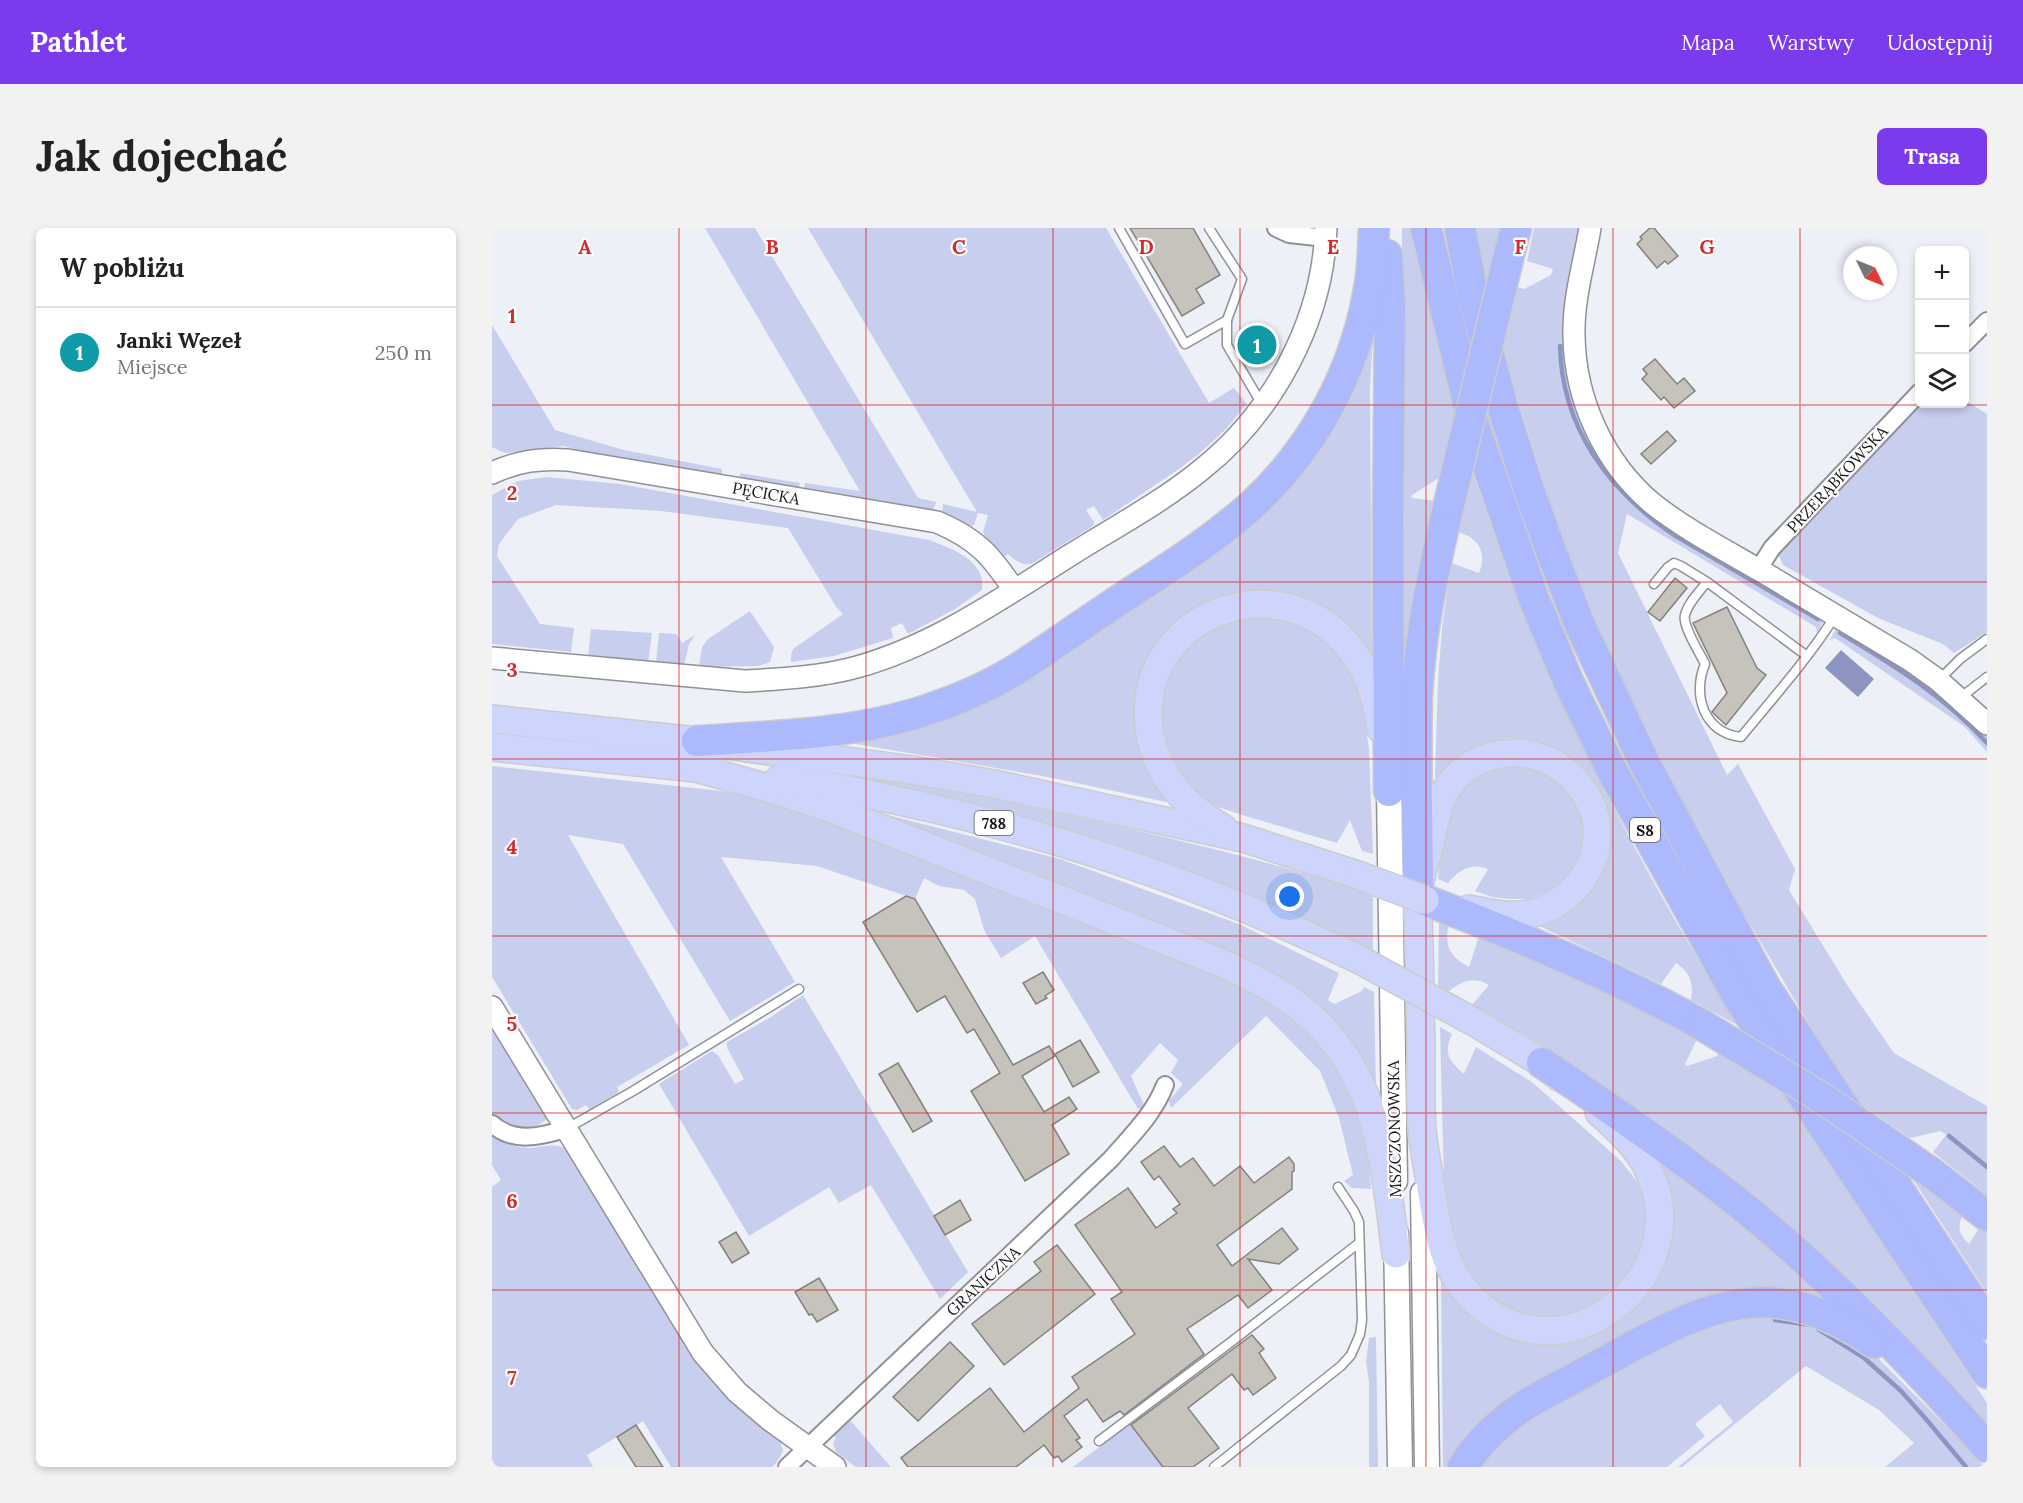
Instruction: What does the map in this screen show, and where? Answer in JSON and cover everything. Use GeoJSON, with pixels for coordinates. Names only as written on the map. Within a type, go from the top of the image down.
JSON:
{"type":"FeatureCollection","features":[{"type":"Feature","properties":{"kind":"highway"},"geometry":{"type":"LineString","coordinates":[[697,754],[890,720],[946,703],[975,691],[1016,670],[1186,557],[1227,526],[1274,484],[1312,433],[1339,388],[1361,325],[1370,287],[1374,228]]}},
{"type":"Feature","properties":{"kind":"highway"},"geometry":{"type":"LineString","coordinates":[[1385,228],[1390,305],[1389,791]]}},
{"type":"Feature","properties":{"kind":"highway","name":"S8"},"geometry":{"type":"LineString","coordinates":[[1426,228],[1473,423],[1534,599],[1569,683],[1609,765],[1739,999],[1987,1373]]}},
{"type":"Feature","properties":{"kind":"highway","name":"S8"},"geometry":{"type":"LineString","coordinates":[[1460,228],[1472,290],[1493,371],[1528,490],[1579,623],[1645,764],[1765,987],[1987,1324]]}},
{"type":"Feature","properties":{"kind":"highway"},"geometry":{"type":"LineString","coordinates":[[1513,240],[1431,578],[1426,613],[1417,697],[1422,896],[1475,915],[1644,994],[1702,1025],[1822,1098],[1933,1173],[1987,1216]]}},
{"type":"Feature","properties":{"kind":"highway"},"geometry":{"type":"LineString","coordinates":[[1542,1063],[1663,1144],[1743,1207],[1846,1298],[1896,1348],[1987,1447]]}},
{"type":"Feature","properties":{"kind":"highway"},"geometry":{"type":"LineString","coordinates":[[1463,1467],[1493,1429],[1509,1415],[1530,1402],[1668,1327],[1702,1313],[1745,1304],[1782,1303],[1831,1316],[1883,1348],[1948,1403]]}},
{"type":"Feature","properties":{"kind":"main road"},"geometry":{"type":"LineString","coordinates":[[1389,791],[1372,687],[1351,649],[1321,621],[1298,609],[1268,603],[1238,605],[1215,612],[1194,625],[1174,643],[1160,665],[1151,688],[1148,723],[1153,751],[1166,776],[1179,794],[1197,810],[1243,838],[1422,896]]}},
{"type":"Feature","properties":{"kind":"main road","name":"788"},"geometry":{"type":"LineString","coordinates":[[492,719],[697,754],[983,820],[1063,843],[1203,892],[1289,927],[1360,960],[1474,1022],[1542,1063]]}},
{"type":"Feature","properties":{"kind":"main road","name":"788"},"geometry":{"type":"LineString","coordinates":[[492,747],[697,754],[913,770],[983,782],[1243,838]]}},
{"type":"Feature","properties":{"kind":"main road"},"geometry":{"type":"LineString","coordinates":[[1475,915],[1518,916],[1538,913],[1561,901],[1575,890],[1588,872],[1597,838],[1596,822],[1591,806],[1584,790],[1576,781],[1550,761],[1522,753],[1502,753],[1487,757],[1469,765],[1455,778],[1445,792],[1438,809],[1422,896],[1422,1132],[1442,1245],[1456,1278],[1470,1295],[1500,1318],[1537,1330],[1562,1330],[1599,1318],[1620,1303],[1636,1286],[1650,1264],[1659,1240],[1660,1211],[1646,1165],[1635,1149],[1592,1105],[1542,1063]]}},
{"type":"Feature","properties":{"kind":"main road"},"geometry":{"type":"LineString","coordinates":[[697,754],[765,787],[827,807],[1224,964],[1278,992],[1300,1007],[1328,1034],[1345,1055],[1370,1106],[1379,1141],[1396,1254]]}},
{"type":"Feature","properties":{"kind":"main road","name":"MSZCZONOWSKA"},"geometry":{"type":"LineString","coordinates":[[1389,791],[1400,1467]]}},
{"type":"Feature","properties":{"kind":"main road","name":"MSZCZONOWSKA"},"geometry":{"type":"LineString","coordinates":[[1422,1132],[1427,1467]]}},
{"type":"Feature","properties":{"kind":"street"},"geometry":{"type":"LineString","coordinates":[[492,658],[745,681],[824,673],[856,667],[924,642],[967,620],[1178,487],[1228,445],[1268,399],[1294,353],[1307,324],[1322,267],[1326,233],[1289,234],[1276,228]]}},
{"type":"Feature","properties":{"kind":"street"},"geometry":{"type":"LineString","coordinates":[[1590,228],[1576,296],[1574,338],[1577,369],[1589,414],[1603,443],[1628,479],[1654,505],[1687,527],[1910,660],[1960,698],[1987,724]]}},
{"type":"Feature","properties":{"kind":"street"},"geometry":{"type":"LineString","coordinates":[[1969,341],[1987,321]]}},
{"type":"Feature","properties":{"kind":"street","name":"PRZERĄBKOWSKA"},"geometry":{"type":"LineString","coordinates":[[1758,570],[1779,540],[1915,397]]}},
{"type":"Feature","properties":{"kind":"street","name":"PĘCICKA"},"geometry":{"type":"LineString","coordinates":[[492,473],[528,460],[568,460],[937,522],[960,532],[977,544],[999,568],[1014,590]]}},
{"type":"Feature","properties":{"kind":"street"},"geometry":{"type":"LineString","coordinates":[[492,1007],[703,1353],[737,1392],[835,1467]]}},
{"type":"Feature","properties":{"kind":"street","name":"GRANICZNA"},"geometry":{"type":"LineString","coordinates":[[787,1467],[1111,1159],[1152,1110],[1165,1085]]}},
{"type":"Feature","properties":{"kind":"street"},"geometry":{"type":"LineString","coordinates":[[492,1124],[515,1137],[548,1135],[565,1130]]}},
{"type":"Feature","properties":{"kind":"lane"},"geometry":{"type":"LineString","coordinates":[[1119,228],[1185,344],[1227,320]]}},
{"type":"Feature","properties":{"kind":"lane"},"geometry":{"type":"LineString","coordinates":[[1209,228],[1242,279],[1227,320],[1227,345],[1257,396],[1268,399]]}},
{"type":"Feature","properties":{"kind":"lane"},"geometry":{"type":"LineString","coordinates":[[1654,584],[1674,563],[1681,566],[1707,582],[1807,656]]}},
{"type":"Feature","properties":{"kind":"lane"},"geometry":{"type":"LineString","coordinates":[[1707,582],[1684,617],[1706,664],[1699,683],[1701,703],[1707,717],[1733,736],[1742,737],[1836,616]]}},
{"type":"Feature","properties":{"kind":"lane"},"geometry":{"type":"LineString","coordinates":[[1938,680],[1960,659],[1987,639]]}},
{"type":"Feature","properties":{"kind":"lane"},"geometry":{"type":"LineString","coordinates":[[1960,698],[1985,682]]}},
{"type":"Feature","properties":{"kind":"lane"},"geometry":{"type":"LineString","coordinates":[[565,1130],[799,990]]}},
{"type":"Feature","properties":{"kind":"lane"},"geometry":{"type":"LineString","coordinates":[[1214,1467],[1326,1379],[1351,1355],[1357,1343],[1362,1320],[1359,1221],[1338,1187]]}},
{"type":"Feature","properties":{"kind":"lane"},"geometry":{"type":"LineString","coordinates":[[1099,1441],[1359,1243]]}},
{"type":"Feature","properties":{"kind":"shaded area"},"geometry":{"type":"Polygon","coordinates":[[[705,228],[755,228],[918,498],[936,502],[933,511],[804,493],[805,483],[860,491],[705,228]]]}},
{"type":"Feature","properties":{"kind":"shaded area"},"geometry":{"type":"Polygon","coordinates":[[[808,228],[1106,228],[1209,403],[1234,388],[1247,404],[1225,430],[1179,469],[1103,520],[1094,506],[1086,510],[1094,522],[1093,526],[1031,564],[1016,561],[1008,554],[1005,556],[985,536],[983,532],[988,515],[978,513],[974,525],[971,526],[954,517],[942,514],[943,504],[977,512],[808,228]]]}},
{"type":"Feature","properties":{"kind":"shaded area"},"geometry":{"type":"Polygon","coordinates":[[[1402,228],[1412,228],[1458,414],[1442,479],[1437,479],[1412,495],[1411,498],[1435,501],[1403,700],[1402,228]]]}},
{"type":"Feature","properties":{"kind":"shaded area"},"geometry":{"type":"Polygon","coordinates":[[[1476,228],[1503,228],[1488,289],[1476,228]]]}},
{"type":"Feature","properties":{"kind":"shaded area"},"geometry":{"type":"Polygon","coordinates":[[[1534,228],[1581,228],[1566,336],[1567,373],[1578,409],[1606,464],[1824,620],[1817,633],[1816,627],[1627,514],[1618,553],[1727,775],[1738,764],[1795,869],[1789,890],[1849,988],[1894,1053],[1987,1106],[1987,1195],[1933,1152],[1946,1135],[1941,1131],[1910,1138],[1857,1102],[1688,819],[1609,656],[1558,527],[1502,350],[1517,287],[1524,289],[1551,275],[1553,269],[1527,261],[1534,228]]]}},
{"type":"Feature","properties":{"kind":"shaded area"},"geometry":{"type":"Polygon","coordinates":[[[1374,322],[1370,387],[1372,658],[1355,634],[1334,614],[1311,601],[1291,595],[1264,592],[1233,594],[1205,603],[1181,618],[1162,638],[1147,661],[1138,688],[1135,717],[1141,755],[1168,800],[1166,802],[1048,777],[839,741],[892,733],[1230,539],[1374,322]]]}},
{"type":"Feature","properties":{"kind":"shaded area"},"geometry":{"type":"Polygon","coordinates":[[[492,325],[555,430],[624,450],[722,469],[722,478],[588,453],[564,446],[508,453],[492,447],[492,325]]]}},
{"type":"Feature","properties":{"kind":"shaded area"},"geometry":{"type":"Polygon","coordinates":[[[1969,403],[1987,414],[1987,632],[1954,653],[1943,644],[1880,619],[1783,565],[1778,554],[1783,546],[1916,408],[1969,408],[1969,403]]]}},
{"type":"Feature","properties":{"kind":"shaded area"},"geometry":{"type":"Polygon","coordinates":[[[1472,471],[1522,609],[1576,731],[1653,881],[1739,1026],[1691,1000],[1690,978],[1685,970],[1676,963],[1661,984],[1531,922],[1580,897],[1594,826],[1597,793],[1592,781],[1574,760],[1536,741],[1522,738],[1500,739],[1469,751],[1439,779],[1435,777],[1438,680],[1451,563],[1479,573],[1482,565],[1482,552],[1476,542],[1457,532],[1472,471]]]}},
{"type":"Feature","properties":{"kind":"shaded area"},"geometry":{"type":"Polygon","coordinates":[[[740,473],[800,483],[798,492],[739,482],[740,473]]]}},
{"type":"Feature","properties":{"kind":"shaded area"},"geometry":{"type":"Polygon","coordinates":[[[547,477],[620,484],[929,540],[957,552],[973,563],[982,580],[982,590],[955,609],[908,634],[902,623],[891,628],[893,638],[834,656],[791,662],[793,649],[843,614],[837,608],[788,528],[661,511],[556,505],[518,519],[499,544],[497,556],[540,624],[574,628],[571,652],[492,644],[492,495],[518,481],[547,477]]]}},
{"type":"Feature","properties":{"kind":"shaded area"},"geometry":{"type":"Polygon","coordinates":[[[750,611],[774,647],[770,662],[758,666],[699,667],[702,647],[708,639],[750,611]]]}},
{"type":"Feature","properties":{"kind":"shaded area"},"geometry":{"type":"Polygon","coordinates":[[[1243,616],[1294,620],[1333,643],[1357,682],[1369,749],[1373,854],[1362,851],[1350,820],[1337,843],[1212,805],[1187,784],[1163,747],[1162,687],[1174,660],[1199,635],[1243,616]]]}},
{"type":"Feature","properties":{"kind":"shaded area"},"geometry":{"type":"Polygon","coordinates":[[[1840,627],[1930,684],[1968,715],[1987,735],[1987,752],[1965,727],[1835,638],[1830,640],[1836,628],[1840,627]]]}},
{"type":"Feature","properties":{"kind":"shaded area"},"geometry":{"type":"Polygon","coordinates":[[[591,629],[652,633],[648,663],[588,657],[591,629]]]}},
{"type":"Feature","properties":{"kind":"shaded area"},"geometry":{"type":"Polygon","coordinates":[[[659,633],[676,634],[682,643],[695,635],[689,644],[684,665],[656,663],[659,633]]]}},
{"type":"Feature","properties":{"kind":"shaded area"},"geometry":{"type":"Polygon","coordinates":[[[1841,650],[1874,679],[1858,697],[1825,668],[1841,650]]]}},
{"type":"Feature","properties":{"kind":"shaded area"},"geometry":{"type":"Polygon","coordinates":[[[671,748],[717,753],[1007,798],[1008,802],[1283,867],[1373,895],[1373,952],[1203,877],[1080,837],[802,771],[671,752],[671,748]]]}},
{"type":"Feature","properties":{"kind":"shaded area"},"geometry":{"type":"Polygon","coordinates":[[[1513,762],[1550,770],[1582,807],[1585,842],[1578,861],[1566,879],[1549,891],[1529,899],[1492,897],[1475,891],[1488,869],[1482,867],[1466,868],[1448,883],[1438,879],[1443,833],[1452,804],[1459,791],[1469,780],[1482,772],[1513,762]]]}},
{"type":"Feature","properties":{"kind":"shaded area"},"geometry":{"type":"Polygon","coordinates":[[[492,766],[722,791],[781,803],[1247,986],[1300,1024],[1330,1058],[1352,1099],[1360,1121],[1371,1189],[1352,1188],[1344,1181],[1353,1175],[1339,1118],[1320,1071],[1266,1016],[1171,1108],[1169,1101],[1183,1084],[1171,1073],[1178,1060],[1160,1043],[1131,1076],[1144,1105],[1143,1108],[1138,1109],[1035,936],[1001,958],[984,930],[975,899],[964,890],[939,886],[924,878],[915,899],[817,866],[721,857],[795,982],[730,1021],[623,844],[568,835],[689,1045],[617,1087],[619,1092],[590,1110],[586,1105],[577,1110],[572,1109],[492,977],[492,766]]]}},
{"type":"Feature","properties":{"kind":"shaded area"},"geometry":{"type":"Polygon","coordinates":[[[880,813],[1060,859],[1239,924],[1339,973],[1328,1000],[1334,1004],[1362,991],[1364,987],[1374,992],[1376,1090],[1333,1025],[881,816],[880,813]]]}},
{"type":"Feature","properties":{"kind":"shaded area"},"geometry":{"type":"Polygon","coordinates":[[[1439,919],[1449,923],[1447,938],[1453,954],[1469,967],[1479,936],[1616,995],[1697,1039],[1685,1064],[1687,1066],[1717,1056],[1719,1051],[1781,1087],[1987,1403],[1987,1425],[1766,1207],[1633,1105],[1530,1038],[1472,1005],[1489,985],[1472,980],[1448,992],[1438,987],[1439,919]]]}},
{"type":"Feature","properties":{"kind":"shaded area"},"geometry":{"type":"Polygon","coordinates":[[[803,995],[968,1272],[940,1299],[871,1185],[839,1203],[829,1187],[749,1236],[659,1084],[712,1051],[718,1055],[735,1084],[744,1079],[727,1048],[727,1042],[771,1017],[803,995]]]}},
{"type":"Feature","properties":{"kind":"shaded area"},"geometry":{"type":"Polygon","coordinates":[[[1440,1027],[1452,1034],[1448,1047],[1449,1056],[1464,1074],[1476,1047],[1533,1083],[1621,1161],[1636,1180],[1647,1203],[1644,1252],[1613,1295],[1568,1316],[1525,1318],[1489,1301],[1454,1255],[1444,1186],[1440,1027]]]}},
{"type":"Feature","properties":{"kind":"shaded area"},"geometry":{"type":"Polygon","coordinates":[[[492,1028],[547,1119],[540,1124],[526,1129],[512,1127],[492,1114],[492,1028]]]}},
{"type":"Feature","properties":{"kind":"shaded area"},"geometry":{"type":"Polygon","coordinates":[[[492,1136],[518,1147],[552,1146],[566,1149],[689,1350],[727,1393],[780,1441],[783,1451],[772,1467],[671,1467],[643,1421],[587,1455],[593,1467],[492,1467],[492,1187],[501,1180],[492,1165],[492,1136]]]}},
{"type":"Feature","properties":{"kind":"shaded area"},"geometry":{"type":"Polygon","coordinates":[[[1658,1160],[1755,1237],[1829,1304],[1735,1292],[1450,1467],[1443,1467],[1441,1277],[1463,1307],[1496,1331],[1622,1316],[1642,1299],[1658,1278],[1667,1257],[1671,1194],[1668,1179],[1658,1160]]]}},
{"type":"Feature","properties":{"kind":"shaded area"},"geometry":{"type":"Polygon","coordinates":[[[1907,1170],[1964,1213],[1960,1229],[1969,1244],[1979,1228],[1987,1233],[1987,1293],[1907,1170]]]}},
{"type":"Feature","properties":{"kind":"shaded area"},"geometry":{"type":"Polygon","coordinates":[[[1741,1314],[1807,1320],[1873,1353],[1975,1455],[1984,1467],[1885,1467],[1914,1443],[1879,1410],[1806,1366],[1682,1467],[1678,1467],[1733,1422],[1720,1404],[1695,1424],[1705,1436],[1667,1467],[1474,1467],[1497,1437],[1673,1334],[1741,1314]]]}},
{"type":"Feature","properties":{"kind":"shaded area"},"geometry":{"type":"Polygon","coordinates":[[[1376,1337],[1378,1467],[1369,1467],[1369,1381],[1366,1363],[1369,1338],[1376,1337]]]}},
{"type":"Feature","properties":{"kind":"shaded area"},"geometry":{"type":"Polygon","coordinates":[[[850,1420],[891,1467],[856,1467],[836,1452],[833,1443],[836,1438],[834,1436],[850,1420]]]}},
{"type":"Feature","properties":{"kind":"shaded area"},"geometry":{"type":"Polygon","coordinates":[[[1131,1423],[1163,1467],[1073,1467],[1131,1423]]]}},
{"type":"Feature","properties":{"kind":"building"},"geometry":{"type":"Polygon","coordinates":[[[1130,228],[1193,228],[1220,275],[1196,289],[1204,303],[1182,316],[1130,228]]]}},
{"type":"Feature","properties":{"kind":"building"},"geometry":{"type":"Polygon","coordinates":[[[1650,228],[1654,228],[1678,256],[1668,264],[1665,261],[1657,268],[1637,244],[1642,239],[1640,237],[1650,228]]]}},
{"type":"Feature","properties":{"kind":"building"},"geometry":{"type":"Polygon","coordinates":[[[1655,359],[1677,384],[1684,378],[1695,391],[1674,408],[1664,397],[1661,400],[1642,379],[1647,374],[1643,369],[1655,359]]]}},
{"type":"Feature","properties":{"kind":"building"},"geometry":{"type":"Polygon","coordinates":[[[1667,431],[1676,441],[1651,464],[1641,454],[1667,431]]]}},
{"type":"Feature","properties":{"kind":"building"},"geometry":{"type":"Polygon","coordinates":[[[1675,578],[1687,588],[1660,621],[1648,612],[1675,578]]]}},
{"type":"Feature","properties":{"kind":"building"},"geometry":{"type":"Polygon","coordinates":[[[1727,607],[1757,668],[1766,675],[1726,725],[1712,712],[1727,693],[1693,623],[1727,607]]]}},
{"type":"Feature","properties":{"kind":"building"},"geometry":{"type":"Polygon","coordinates":[[[906,896],[915,899],[1013,1065],[1049,1046],[1055,1056],[1022,1076],[1044,1112],[1069,1097],[1077,1109],[1052,1125],[1069,1154],[1025,1181],[971,1091],[1000,1073],[974,1029],[967,1033],[945,996],[917,1012],[863,922],[906,896]]]}},
{"type":"Feature","properties":{"kind":"building"},"geometry":{"type":"Polygon","coordinates":[[[1043,972],[1054,990],[1045,996],[1047,998],[1036,1004],[1023,983],[1043,972]]]}},
{"type":"Feature","properties":{"kind":"building"},"geometry":{"type":"Polygon","coordinates":[[[1080,1040],[1099,1072],[1073,1087],[1055,1054],[1080,1040]]]}},
{"type":"Feature","properties":{"kind":"building"},"geometry":{"type":"Polygon","coordinates":[[[898,1063],[932,1121],[913,1132],[879,1074],[898,1063]]]}},
{"type":"Feature","properties":{"kind":"building"},"geometry":{"type":"Polygon","coordinates":[[[1164,1146],[1180,1167],[1193,1158],[1214,1186],[1240,1166],[1254,1183],[1289,1157],[1294,1164],[1292,1189],[1217,1245],[1232,1266],[1282,1228],[1298,1249],[1279,1264],[1248,1259],[1272,1290],[1248,1308],[1238,1295],[1187,1329],[1204,1354],[1124,1415],[1120,1411],[1103,1422],[1087,1399],[1064,1416],[1080,1438],[1076,1440],[1082,1447],[1062,1462],[1058,1456],[1054,1458],[1044,1445],[1016,1467],[908,1467],[901,1458],[990,1388],[1024,1432],[1079,1388],[1072,1377],[1135,1334],[1111,1299],[1122,1292],[1075,1225],[1128,1188],[1156,1228],[1177,1213],[1173,1209],[1180,1204],[1159,1176],[1154,1180],[1141,1162],[1164,1146]]]}},
{"type":"Feature","properties":{"kind":"building"},"geometry":{"type":"Polygon","coordinates":[[[960,1200],[971,1220],[945,1235],[934,1216],[960,1200]]]}},
{"type":"Feature","properties":{"kind":"building"},"geometry":{"type":"Polygon","coordinates":[[[736,1232],[749,1253],[732,1263],[719,1242],[736,1232]]]}},
{"type":"Feature","properties":{"kind":"building"},"geometry":{"type":"Polygon","coordinates":[[[1057,1245],[1095,1294],[1004,1365],[972,1324],[1041,1271],[1034,1262],[1057,1245]]]}},
{"type":"Feature","properties":{"kind":"building"},"geometry":{"type":"Polygon","coordinates":[[[819,1278],[838,1310],[817,1322],[812,1314],[809,1315],[795,1292],[819,1278]]]}},
{"type":"Feature","properties":{"kind":"building"},"geometry":{"type":"Polygon","coordinates":[[[1252,1335],[1264,1349],[1259,1353],[1276,1378],[1253,1395],[1248,1388],[1244,1390],[1232,1374],[1188,1408],[1219,1448],[1193,1467],[1163,1467],[1131,1425],[1252,1335]]]}},
{"type":"Feature","properties":{"kind":"building"},"geometry":{"type":"Polygon","coordinates":[[[950,1342],[974,1366],[918,1421],[893,1397],[950,1342]]]}},
{"type":"Feature","properties":{"kind":"building"},"geometry":{"type":"Polygon","coordinates":[[[636,1425],[663,1467],[636,1467],[617,1437],[636,1425]]]}},
{"type":"Feature","properties":{"kind":"waterway"},"geometry":{"type":"LineString","coordinates":[[1560,346],[1569,404],[1593,454],[1609,477],[1650,517],[1674,535],[1818,619]]}},
{"type":"Feature","properties":{"kind":"waterway"},"geometry":{"type":"LineString","coordinates":[[1840,633],[1936,696],[1987,743]]}},
{"type":"Feature","properties":{"kind":"waterway"},"geometry":{"type":"LineString","coordinates":[[1949,1136],[1987,1167]]}},
{"type":"Feature","properties":{"kind":"waterway"},"geometry":{"type":"LineString","coordinates":[[1775,1320],[1811,1325]]}},
{"type":"Feature","properties":{"kind":"waterway"},"geometry":{"type":"LineString","coordinates":[[1818,1329],[1863,1357],[1901,1391],[1966,1467]]}},
{"type":"Feature","properties":{"kind":"place","name":"Janki Węzeł"},"geometry":{"type":"Point","coordinates":[1257,345]}}]}
